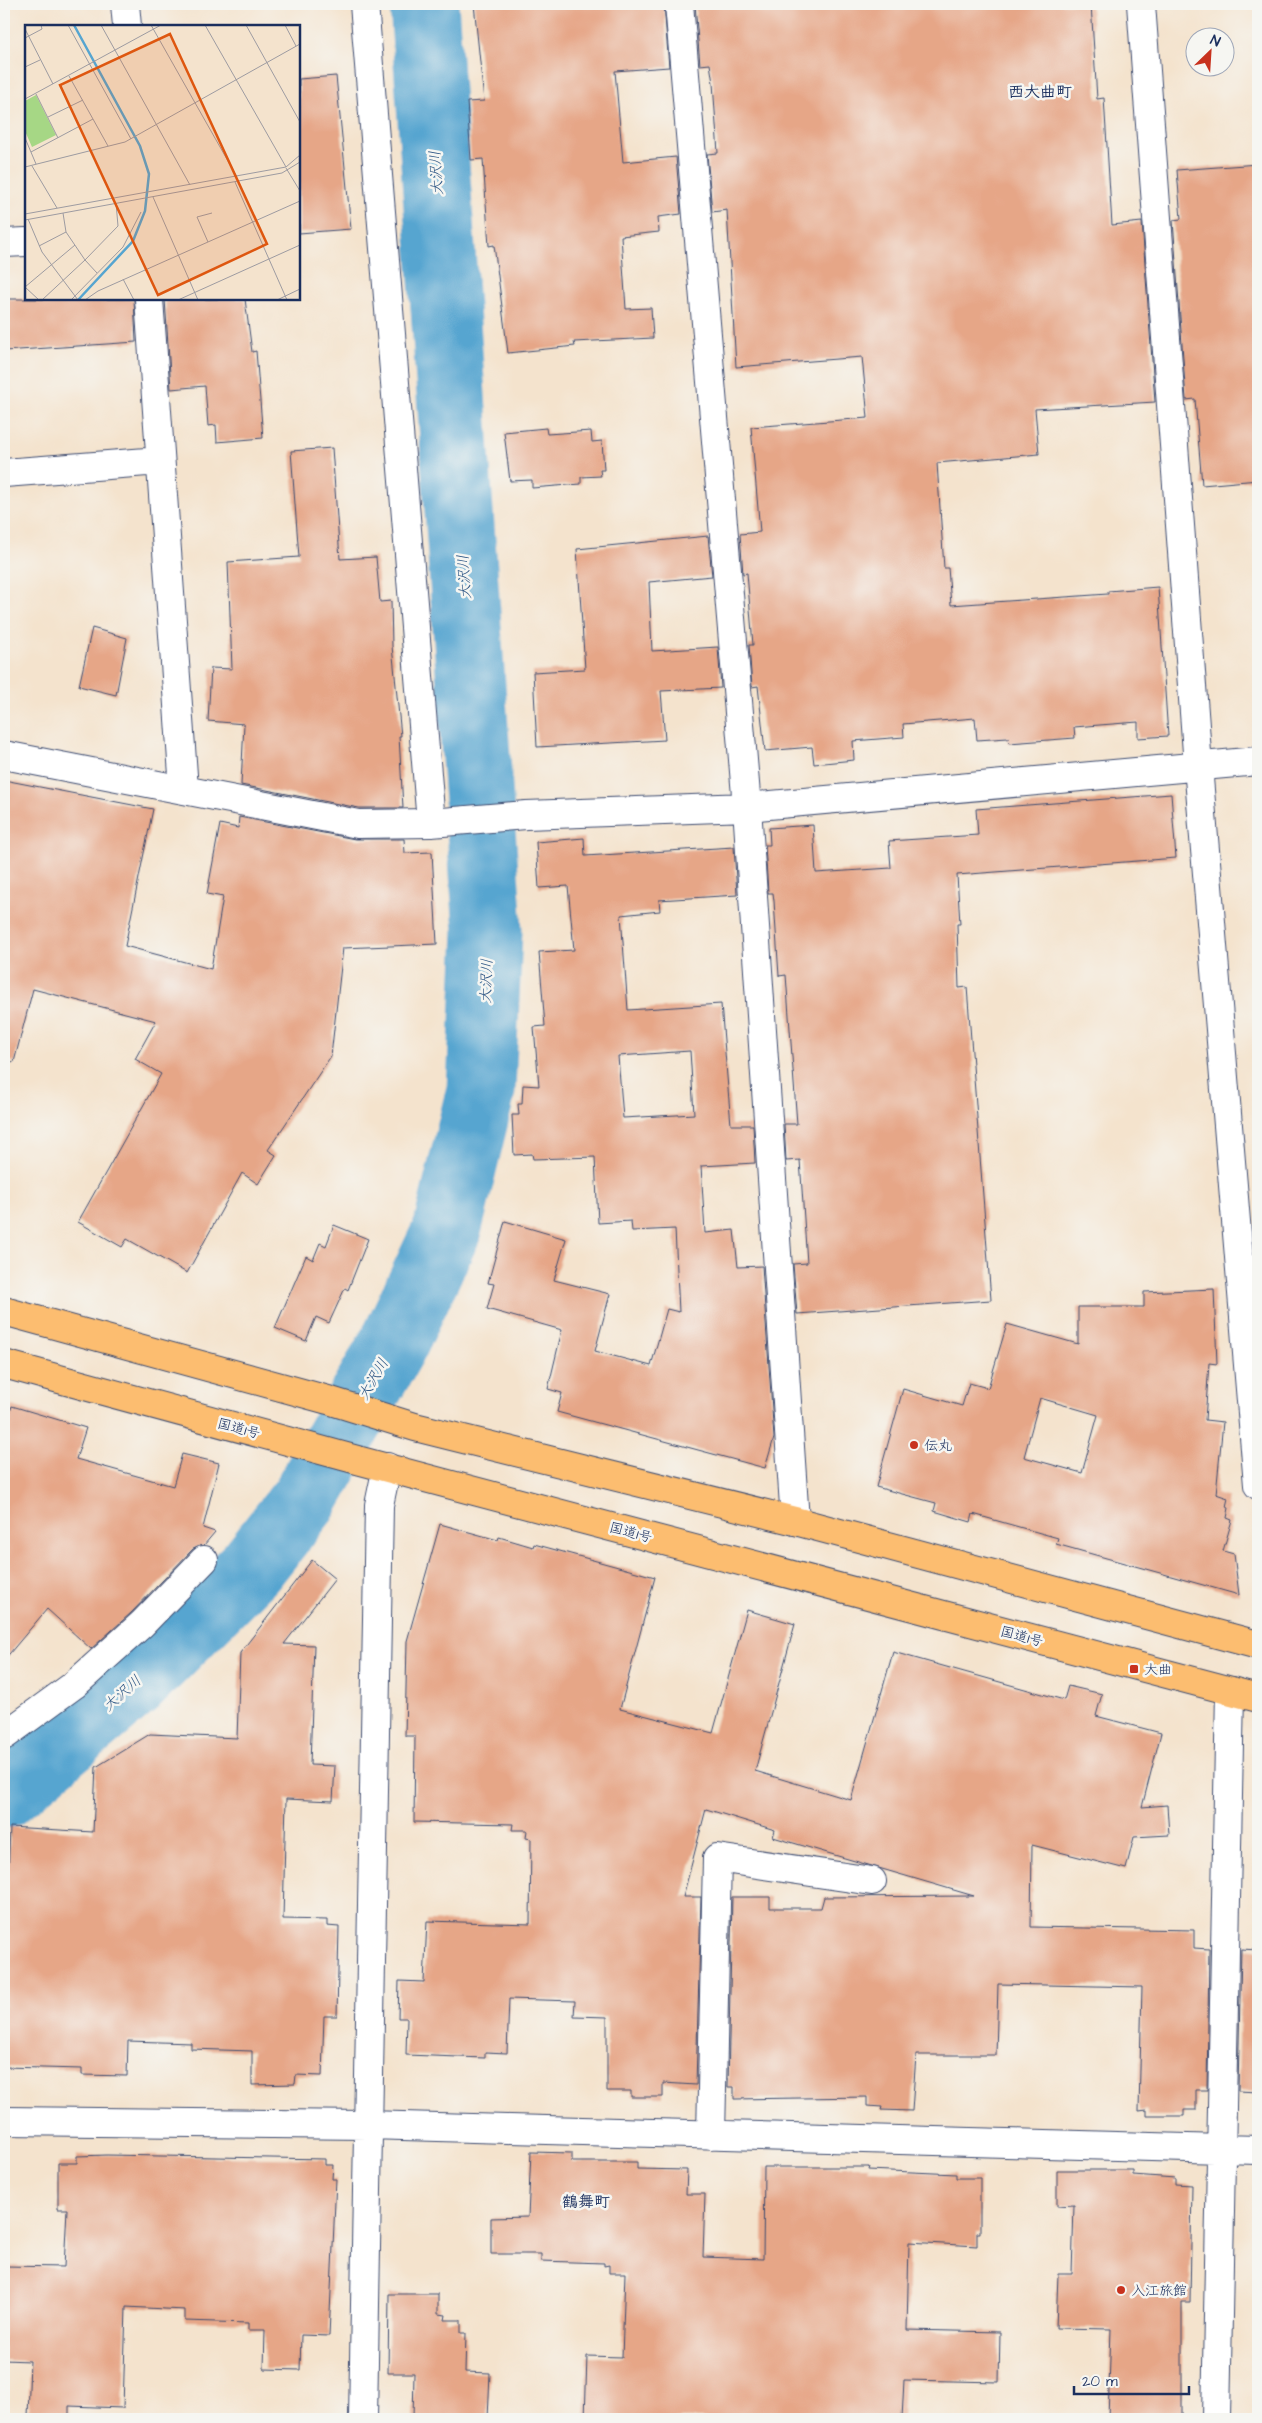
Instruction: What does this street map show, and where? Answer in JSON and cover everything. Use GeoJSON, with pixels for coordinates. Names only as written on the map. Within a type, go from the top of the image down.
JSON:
{"type":"FeatureCollection","features":[{"type":"Feature","properties":{"kind":"highway"},"geometry":{"type":"LineString","coordinates":[[4,1311],[328,1400],[387,1419],[795,1521],[1258,1645]]}},
{"type":"Feature","properties":{"kind":"highway","name":"国道1号"},"geometry":{"type":"LineString","coordinates":[[4,1366],[1258,1698]]}},
{"type":"Feature","properties":{"kind":"street"},"geometry":{"type":"LineString","coordinates":[[125,4],[127,25]]}},
{"type":"Feature","properties":{"kind":"street"},"geometry":{"type":"LineString","coordinates":[[364,4],[431,823]]}},
{"type":"Feature","properties":{"kind":"street"},"geometry":{"type":"LineString","coordinates":[[679,4],[747,807],[795,1521]]}},
{"type":"Feature","properties":{"kind":"street"},"geometry":{"type":"LineString","coordinates":[[1141,4],[1198,766],[1258,1485]]}},
{"type":"Feature","properties":{"kind":"street"},"geometry":{"type":"LineString","coordinates":[[4,243],[25,242]]}},
{"type":"Feature","properties":{"kind":"street"},"geometry":{"type":"LineString","coordinates":[[149,300],[184,788]]}},
{"type":"Feature","properties":{"kind":"street"},"geometry":{"type":"LineString","coordinates":[[4,473],[160,461]]}},
{"type":"Feature","properties":{"kind":"street"},"geometry":{"type":"LineString","coordinates":[[4,755],[184,788],[358,824],[431,823],[526,815],[747,807],[1258,761]]}},
{"type":"Feature","properties":{"kind":"street"},"geometry":{"type":"LineString","coordinates":[[364,2419],[379,1506],[374,1464]]}},
{"type":"Feature","properties":{"kind":"street"},"geometry":{"type":"LineString","coordinates":[[4,1736],[81,1679],[142,1624],[204,1560]]}},
{"type":"Feature","properties":{"kind":"street"},"geometry":{"type":"LineString","coordinates":[[1216,2419],[1230,1691]]}},
{"type":"Feature","properties":{"kind":"street"},"geometry":{"type":"LineString","coordinates":[[711,2135],[717,1858],[872,1881]]}},
{"type":"Feature","properties":{"kind":"street"},"geometry":{"type":"LineString","coordinates":[[4,2121],[368,2125],[1258,2150]]}},
{"type":"Feature","properties":{"kind":"building"},"geometry":{"type":"Polygon","coordinates":[[[474,4],[664,4],[669,67],[615,71],[623,162],[676,157],[681,214],[658,217],[659,232],[621,236],[626,309],[651,308],[653,338],[574,342],[575,346],[508,353],[494,245],[489,246],[483,159],[471,160],[467,102],[484,101],[474,4]]]}},
{"type":"Feature","properties":{"kind":"building"},"geometry":{"type":"Polygon","coordinates":[[[695,4],[1091,4],[1097,99],[1104,98],[1112,225],[1142,222],[1155,402],[1035,409],[1039,454],[937,463],[944,568],[948,568],[951,605],[1108,594],[1108,591],[1158,587],[1168,736],[1138,738],[1138,722],[1074,727],[1075,738],[1009,743],[1008,738],[977,740],[975,718],[903,724],[904,737],[853,741],[854,760],[814,764],[812,747],[765,751],[758,686],[752,687],[749,645],[753,645],[747,573],[743,574],[740,534],[760,532],[751,427],[868,418],[862,357],[736,367],[727,210],[712,212],[707,154],[718,153],[713,83],[710,64],[700,65],[695,4]]]}},
{"type":"Feature","properties":{"kind":"building"},"geometry":{"type":"Polygon","coordinates":[[[336,76],[351,229],[300,233],[300,79],[336,76]]]}},
{"type":"Feature","properties":{"kind":"building"},"geometry":{"type":"Polygon","coordinates":[[[1258,164],[1258,480],[1202,485],[1195,399],[1186,400],[1173,220],[1181,219],[1177,170],[1258,164]]]}},
{"type":"Feature","properties":{"kind":"building"},"geometry":{"type":"Polygon","coordinates":[[[4,299],[134,300],[136,342],[4,351],[4,299]]]}},
{"type":"Feature","properties":{"kind":"building"},"geometry":{"type":"Polygon","coordinates":[[[165,300],[245,300],[252,352],[256,351],[263,438],[217,442],[216,425],[208,426],[205,386],[171,389],[165,300]]]}},
{"type":"Feature","properties":{"kind":"building"},"geometry":{"type":"Polygon","coordinates":[[[546,428],[547,434],[591,431],[592,442],[602,441],[604,470],[600,470],[601,476],[581,477],[581,484],[532,488],[532,480],[510,481],[504,432],[546,428]]]}},
{"type":"Feature","properties":{"kind":"building"},"geometry":{"type":"Polygon","coordinates":[[[332,448],[340,559],[376,557],[380,602],[391,601],[392,646],[401,736],[399,736],[403,808],[359,808],[241,785],[244,724],[208,721],[211,668],[232,669],[228,562],[299,557],[291,451],[332,448]]]}},
{"type":"Feature","properties":{"kind":"building"},"geometry":{"type":"Polygon","coordinates":[[[708,536],[712,576],[649,582],[652,651],[718,647],[721,688],[661,691],[665,740],[537,747],[533,672],[585,669],[577,549],[708,536]]]}},
{"type":"Feature","properties":{"kind":"building"},"geometry":{"type":"Polygon","coordinates":[[[92,628],[127,638],[116,695],[79,686],[92,628]]]}},
{"type":"Feature","properties":{"kind":"building"},"geometry":{"type":"Polygon","coordinates":[[[4,780],[153,809],[125,946],[211,969],[223,897],[207,894],[220,824],[238,828],[239,817],[355,839],[404,839],[405,853],[432,852],[437,944],[343,948],[331,1056],[268,1150],[276,1155],[258,1184],[242,1173],[187,1273],[127,1239],[122,1247],[78,1222],[161,1074],[135,1059],[156,1021],[33,989],[14,1062],[4,1060],[4,780]]]}},
{"type":"Feature","properties":{"kind":"building"},"geometry":{"type":"Polygon","coordinates":[[[1171,794],[1176,858],[957,875],[960,924],[957,924],[959,988],[967,987],[991,1300],[797,1314],[793,1264],[807,1263],[800,1160],[786,1161],[784,1124],[797,1124],[786,975],[779,976],[773,893],[768,893],[765,845],[770,845],[769,828],[813,825],[816,873],[891,868],[889,841],[978,835],[976,809],[1171,794]]]}},
{"type":"Feature","properties":{"kind":"building"},"geometry":{"type":"Polygon","coordinates":[[[584,838],[585,856],[734,847],[737,895],[659,900],[660,911],[621,915],[628,1010],[721,1004],[731,1125],[753,1125],[755,1163],[701,1166],[705,1233],[734,1230],[738,1267],[762,1266],[774,1438],[765,1468],[557,1412],[562,1393],[548,1389],[562,1330],[487,1309],[494,1284],[488,1283],[505,1221],[566,1239],[554,1280],[610,1294],[595,1351],[651,1366],[667,1309],[679,1312],[675,1229],[632,1231],[631,1221],[598,1223],[595,1157],[533,1159],[532,1154],[514,1155],[512,1115],[519,1115],[518,1104],[522,1104],[523,1085],[539,1086],[534,1027],[545,1026],[539,952],[574,950],[568,886],[539,888],[536,842],[584,838]],[[690,1051],[618,1056],[623,1118],[694,1114],[690,1051]]]}},
{"type":"Feature","properties":{"kind":"building"},"geometry":{"type":"Polygon","coordinates":[[[334,1225],[368,1239],[348,1290],[345,1288],[329,1323],[316,1317],[306,1341],[275,1328],[306,1256],[313,1260],[320,1243],[326,1246],[334,1225]]]}},
{"type":"Feature","properties":{"kind":"building"},"geometry":{"type":"Polygon","coordinates":[[[1214,1289],[1217,1364],[1209,1363],[1205,1420],[1223,1422],[1216,1494],[1228,1498],[1226,1507],[1229,1508],[1227,1518],[1232,1520],[1223,1551],[1234,1554],[1239,1595],[1056,1544],[1058,1538],[973,1514],[971,1522],[934,1511],[936,1503],[876,1487],[903,1389],[962,1406],[969,1383],[988,1388],[1007,1324],[1078,1344],[1078,1307],[1144,1307],[1144,1292],[1214,1289]],[[1040,1398],[1024,1457],[1082,1473],[1098,1415],[1040,1398]]]}},
{"type":"Feature","properties":{"kind":"building"},"geometry":{"type":"Polygon","coordinates":[[[12,1406],[86,1428],[76,1459],[173,1486],[182,1454],[219,1463],[203,1528],[215,1532],[204,1545],[193,1549],[131,1613],[91,1649],[47,1609],[4,1660],[4,1431],[12,1406]]]}},
{"type":"Feature","properties":{"kind":"building"},"geometry":{"type":"Polygon","coordinates":[[[440,1524],[498,1540],[499,1537],[533,1547],[534,1544],[655,1577],[620,1709],[713,1733],[747,1610],[795,1624],[755,1771],[851,1800],[893,1652],[1064,1700],[1068,1686],[1102,1694],[1096,1716],[1161,1733],[1142,1807],[1167,1805],[1169,1835],[1134,1837],[1126,1869],[1032,1845],[1031,1927],[1194,1930],[1194,1948],[1209,1949],[1207,2090],[1196,2090],[1196,2110],[1184,2110],[1184,2116],[1147,2116],[1147,2110],[1139,2111],[1142,1987],[998,1984],[996,2055],[916,2055],[912,2111],[881,2110],[882,2107],[867,2106],[867,2097],[734,2099],[734,2087],[728,2087],[732,1897],[770,1897],[770,1908],[821,1908],[824,1897],[974,1896],[773,1837],[775,1830],[706,1809],[683,1897],[701,1897],[696,2085],[663,2083],[663,2097],[631,2097],[631,2091],[607,2091],[607,2017],[574,2016],[575,2001],[509,1999],[507,2053],[485,2052],[485,2058],[406,2055],[407,2018],[398,2018],[399,1981],[424,1982],[427,1921],[530,1924],[531,1839],[526,1838],[527,1830],[512,1830],[513,1824],[414,1822],[415,1736],[405,1736],[407,1641],[440,1524]]]}},
{"type":"Feature","properties":{"kind":"building"},"geometry":{"type":"Polygon","coordinates":[[[312,1560],[335,1579],[284,1644],[314,1645],[310,1765],[335,1766],[333,1801],[286,1799],[283,1919],[327,1920],[327,1926],[339,1927],[337,2016],[324,2016],[322,2076],[296,2075],[295,2084],[252,2085],[252,2051],[191,2049],[191,2043],[128,2041],[127,2076],[82,2075],[82,2069],[4,2067],[4,1986],[10,1827],[93,1832],[96,1767],[150,1734],[237,1738],[240,1653],[312,1560]]]}},
{"type":"Feature","properties":{"kind":"building"},"geometry":{"type":"Polygon","coordinates":[[[1241,1949],[1258,1950],[1258,2092],[1238,2091],[1241,1949]]]}},
{"type":"Feature","properties":{"kind":"building"},"geometry":{"type":"Polygon","coordinates":[[[531,2152],[572,2153],[572,2162],[637,2162],[637,2169],[687,2170],[686,2194],[705,2194],[703,2257],[763,2259],[764,2167],[869,2167],[868,2170],[956,2174],[956,2178],[980,2178],[980,2233],[977,2233],[977,2246],[909,2242],[907,2330],[1000,2332],[999,2382],[904,2380],[902,2419],[585,2419],[587,2356],[622,2357],[625,2273],[609,2273],[609,2265],[604,2266],[604,2263],[541,2261],[541,2254],[491,2254],[491,2218],[528,2217],[531,2152]]]}},
{"type":"Feature","properties":{"kind":"building"},"geometry":{"type":"Polygon","coordinates":[[[77,2156],[325,2159],[325,2165],[333,2165],[332,2179],[336,2179],[329,2336],[301,2335],[300,2370],[264,2369],[265,2330],[248,2330],[248,2323],[185,2321],[185,2310],[126,2307],[123,2408],[69,2406],[69,2419],[28,2417],[30,2361],[4,2360],[4,2266],[64,2267],[67,2209],[58,2209],[58,2163],[77,2163],[77,2156]]]}},
{"type":"Feature","properties":{"kind":"building"},"geometry":{"type":"Polygon","coordinates":[[[1057,2170],[1133,2170],[1133,2175],[1175,2178],[1175,2184],[1192,2185],[1190,2302],[1182,2302],[1182,2419],[1108,2419],[1111,2329],[1056,2328],[1058,2274],[1072,2274],[1074,2205],[1057,2206],[1057,2170]]]}},
{"type":"Feature","properties":{"kind":"building"},"geometry":{"type":"Polygon","coordinates":[[[389,2294],[438,2294],[438,2314],[446,2315],[445,2320],[461,2320],[461,2333],[466,2333],[465,2372],[490,2373],[488,2419],[413,2419],[414,2373],[388,2373],[389,2294]]]}},
{"type":"Feature","properties":{"kind":"waterway","name":"大沢川"},"geometry":{"type":"LineString","coordinates":[[4,1794],[132,1686],[251,1567],[304,1500],[396,1339],[447,1230],[481,1090],[488,931],[424,4]]}},
{"type":"Feature","properties":{"kind":"place","name":"伝丸"},"geometry":{"type":"Point","coordinates":[914,1445]}},
{"type":"Feature","properties":{"kind":"place","name":"大曲"},"geometry":{"type":"Point","coordinates":[1134,1669]}},
{"type":"Feature","properties":{"kind":"place","name":"入江旅館"},"geometry":{"type":"Point","coordinates":[1121,2290]}},
{"type":"Feature","properties":{"kind":"district","name":"西大曲町"},"geometry":{"type":"Point","coordinates":[1040,91]}},
{"type":"Feature","properties":{"kind":"district","name":"鶴舞町"},"geometry":{"type":"Point","coordinates":[586,2201]}}]}
